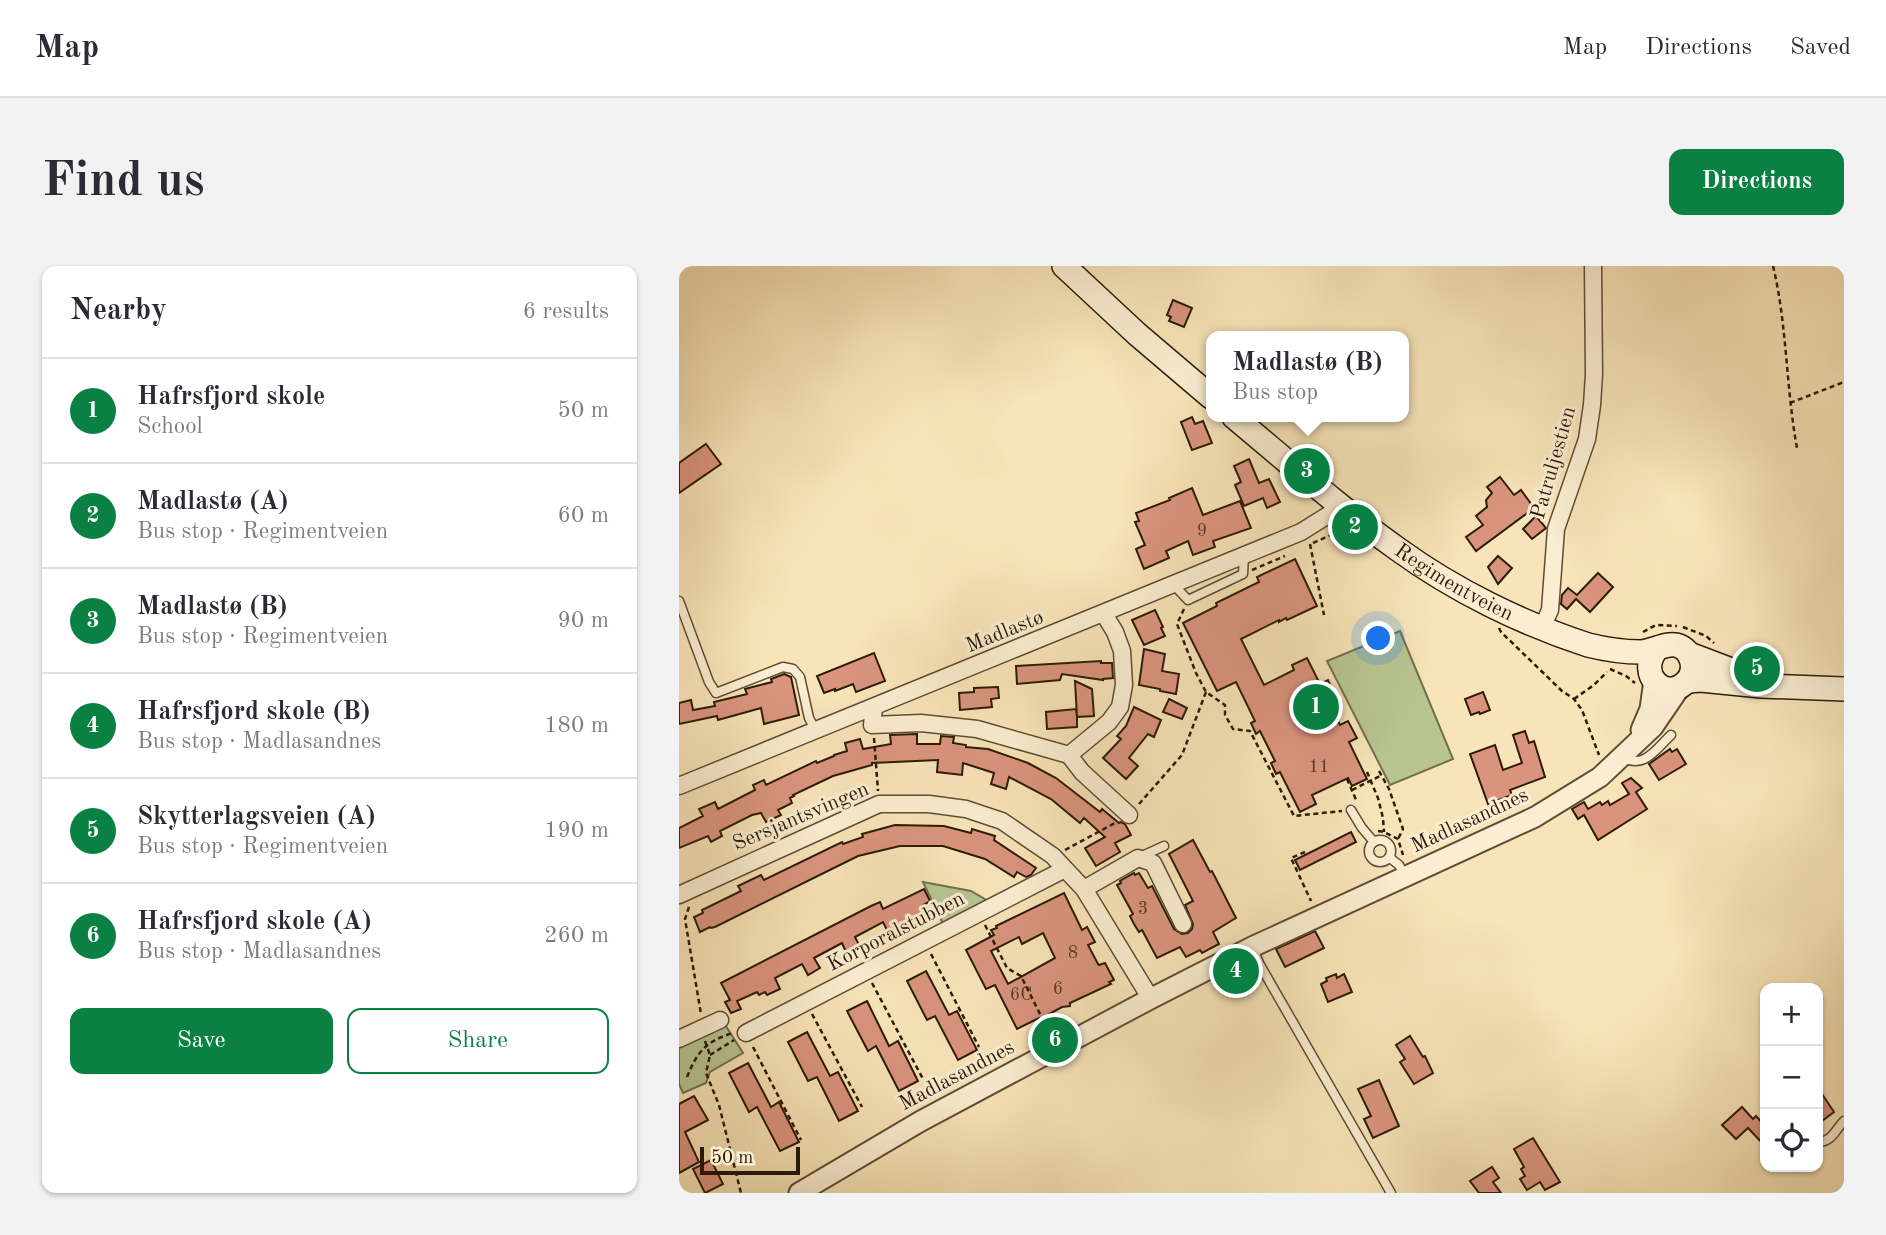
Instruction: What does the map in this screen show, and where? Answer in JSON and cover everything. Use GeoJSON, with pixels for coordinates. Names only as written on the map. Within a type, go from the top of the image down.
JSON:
{"type":"FeatureCollection","features":[{"type":"Feature","properties":{"kind":"main road"},"geometry":{"type":"LineString","coordinates":[[1064,266],[1137,334],[1206,393]]}},
{"type":"Feature","properties":{"kind":"main road","name":"Regimentveien"},"geometry":{"type":"LineString","coordinates":[[1240,422],[1341,507],[1401,552],[1492,605],[1542,628],[1590,645],[1640,652],[1656,650]]}},
{"type":"Feature","properties":{"kind":"main road","name":"Regimentveien"},"geometry":{"type":"LineString","coordinates":[[1590,645],[1648,682]]}},
{"type":"Feature","properties":{"kind":"main road"},"geometry":{"type":"LineString","coordinates":[[1787,686],[1737,674],[1674,645],[1656,650],[1649,662],[1648,682],[1665,687],[1674,688],[1685,683],[1712,681],[1761,686],[1844,689]]}},
{"type":"Feature","properties":{"kind":"main road"},"geometry":{"type":"LineString","coordinates":[[1685,683],[1693,667],[1689,654]]}},
{"type":"Feature","properties":{"kind":"street","name":"Patruljestien"},"geometry":{"type":"LineString","coordinates":[[1542,628],[1550,610],[1556,529],[1587,439],[1592,405],[1593,266]]}},
{"type":"Feature","properties":{"kind":"street","name":"Madlastø"},"geometry":{"type":"LineString","coordinates":[[679,786],[1301,532],[1341,507]]}},
{"type":"Feature","properties":{"kind":"street"},"geometry":{"type":"LineString","coordinates":[[1069,755],[1109,722],[1120,707],[1124,685],[1122,651],[1104,614]]}},
{"type":"Feature","properties":{"kind":"street","name":"Madlasandnes"},"geometry":{"type":"LineString","coordinates":[[1637,741],[1650,709],[1648,682]]}},
{"type":"Feature","properties":{"kind":"street","name":"Madlasandnes"},"geometry":{"type":"LineString","coordinates":[[799,1193],[921,1121],[1152,998],[1409,868],[1535,817],[1600,777],[1653,727],[1685,683]]}},
{"type":"Feature","properties":{"kind":"street"},"geometry":{"type":"LineString","coordinates":[[874,708],[872,725],[921,723],[978,729],[1069,755],[1082,772],[1129,815]]}},
{"type":"Feature","properties":{"kind":"street","name":"Sersjantsvingen"},"geometry":{"type":"LineString","coordinates":[[683,893],[879,804],[929,804],[966,809],[1002,821],[1053,856],[1084,889],[1152,998]]}},
{"type":"Feature","properties":{"kind":"street"},"geometry":{"type":"LineString","coordinates":[[1084,889],[1138,858],[1153,863],[1183,924]]}},
{"type":"Feature","properties":{"kind":"street","name":"Korporalstubben"},"geometry":{"type":"LineString","coordinates":[[739,1033],[806,1002],[1065,869]]}},
{"type":"Feature","properties":{"kind":"street"},"geometry":{"type":"LineString","coordinates":[[679,1039],[712,1024]]}},
{"type":"Feature","properties":{"kind":"lane"},"geometry":{"type":"LineString","coordinates":[[1173,584],[1188,600],[1243,575],[1244,555]]}},
{"type":"Feature","properties":{"kind":"lane"},"geometry":{"type":"LineString","coordinates":[[679,601],[709,682],[716,693],[783,667],[793,669],[800,677],[809,718],[816,731]]}},
{"type":"Feature","properties":{"kind":"lane"},"geometry":{"type":"LineString","coordinates":[[1622,757],[1630,762],[1641,761],[1671,735]]}},
{"type":"Feature","properties":{"kind":"lane"},"geometry":{"type":"LineString","coordinates":[[1351,810],[1374,842]]}},
{"type":"Feature","properties":{"kind":"lane"},"geometry":{"type":"LineString","coordinates":[[1381,840],[1389,843],[1392,850],[1390,858],[1375,862],[1370,856],[1369,848],[1374,842],[1381,840]]}},
{"type":"Feature","properties":{"kind":"lane"},"geometry":{"type":"LineString","coordinates":[[1138,858],[1164,846]]}},
{"type":"Feature","properties":{"kind":"lane"},"geometry":{"type":"LineString","coordinates":[[1390,858],[1409,868]]}},
{"type":"Feature","properties":{"kind":"lane"},"geometry":{"type":"LineString","coordinates":[[1252,947],[1391,1193]]}},
{"type":"Feature","properties":{"kind":"lane"},"geometry":{"type":"LineString","coordinates":[[1823,1142],[1830,1139],[1844,1121]]}},
{"type":"Feature","properties":{"kind":"path"},"geometry":{"type":"LineString","coordinates":[[1773,266],[1797,448]]}},
{"type":"Feature","properties":{"kind":"path"},"geometry":{"type":"LineString","coordinates":[[1790,403],[1844,382]]}},
{"type":"Feature","properties":{"kind":"path"},"geometry":{"type":"LineString","coordinates":[[1310,544],[1324,615]]}},
{"type":"Feature","properties":{"kind":"path"},"geometry":{"type":"LineString","coordinates":[[1188,600],[1177,624],[1196,673],[1206,692],[1225,705],[1225,715],[1233,729],[1250,731],[1293,816],[1351,810]]}},
{"type":"Feature","properties":{"kind":"path"},"geometry":{"type":"LineString","coordinates":[[1498,626],[1562,691],[1574,699],[1582,710],[1601,760]]}},
{"type":"Feature","properties":{"kind":"path"},"geometry":{"type":"LineString","coordinates":[[1607,667],[1635,682],[1648,682]]}},
{"type":"Feature","properties":{"kind":"path"},"geometry":{"type":"LineString","coordinates":[[1574,699],[1607,672]]}},
{"type":"Feature","properties":{"kind":"path"},"geometry":{"type":"LineString","coordinates":[[1053,856],[1129,815],[1182,755],[1206,692]]}},
{"type":"Feature","properties":{"kind":"path"},"geometry":{"type":"LineString","coordinates":[[872,725],[879,804]]}},
{"type":"Feature","properties":{"kind":"path"},"geometry":{"type":"LineString","coordinates":[[1367,772],[1378,798],[1384,832]]}},
{"type":"Feature","properties":{"kind":"path"},"geometry":{"type":"LineString","coordinates":[[1352,790],[1380,773],[1389,789],[1403,829],[1398,839],[1409,868]]}},
{"type":"Feature","properties":{"kind":"path"},"geometry":{"type":"LineString","coordinates":[[1346,779],[1357,801]]}},
{"type":"Feature","properties":{"kind":"path"},"geometry":{"type":"LineString","coordinates":[[1374,831],[1384,832],[1398,839]]}},
{"type":"Feature","properties":{"kind":"path"},"geometry":{"type":"LineString","coordinates":[[1305,852],[1291,858],[1314,908]]}},
{"type":"Feature","properties":{"kind":"path"},"geometry":{"type":"LineString","coordinates":[[683,893],[691,902],[685,919],[712,1024]]}},
{"type":"Feature","properties":{"kind":"path"},"geometry":{"type":"LineString","coordinates":[[979,913],[1007,968],[1021,976],[1041,1016]]}},
{"type":"Feature","properties":{"kind":"path"},"geometry":{"type":"LineString","coordinates":[[924,941],[979,1047]]}},
{"type":"Feature","properties":{"kind":"path"},"geometry":{"type":"LineString","coordinates":[[866,971],[923,1079]]}},
{"type":"Feature","properties":{"kind":"path"},"geometry":{"type":"LineString","coordinates":[[806,1002],[862,1107]]}},
{"type":"Feature","properties":{"kind":"path"},"geometry":{"type":"LineString","coordinates":[[712,1024],[739,1033],[801,1140]]}},
{"type":"Feature","properties":{"kind":"path"},"geometry":{"type":"LineString","coordinates":[[712,1024],[703,1036],[710,1055],[706,1073],[719,1105],[741,1193]]}},
{"type":"Feature","properties":{"kind":"path"},"geometry":{"type":"LineString","coordinates":[[710,1055],[739,1033]]}},
{"type":"Feature","properties":{"kind":"path"},"geometry":{"type":"LineString","coordinates":[[687,1077],[701,1050],[717,1039],[739,1033]]}},
{"type":"Feature","properties":{"kind":"green space"},"geometry":{"type":"Polygon","coordinates":[[[1400,631],[1453,759],[1390,785],[1327,661],[1400,631]]]}},
{"type":"Feature","properties":{"kind":"green space"},"geometry":{"type":"Polygon","coordinates":[[[923,882],[971,891],[988,901],[943,924],[923,882]]]}},
{"type":"Feature","properties":{"kind":"green space"},"geometry":{"type":"Polygon","coordinates":[[[722,1020],[743,1053],[710,1072],[706,1083],[683,1093],[679,1084],[679,1043],[722,1020]]]}},
{"type":"Feature","properties":{"kind":"building"},"geometry":{"type":"Polygon","coordinates":[[[1173,300],[1192,308],[1184,327],[1169,321],[1171,317],[1167,315],[1173,300]]]}},
{"type":"Feature","properties":{"kind":"building"},"geometry":{"type":"Polygon","coordinates":[[[1192,417],[1195,424],[1203,421],[1212,443],[1192,450],[1181,422],[1192,417]]]}},
{"type":"Feature","properties":{"kind":"building"},"geometry":{"type":"Polygon","coordinates":[[[706,444],[721,464],[679,493],[679,463],[706,444]]]}},
{"type":"Feature","properties":{"kind":"building"},"geometry":{"type":"Polygon","coordinates":[[[1249,459],[1259,483],[1269,479],[1280,502],[1267,508],[1263,498],[1244,506],[1235,485],[1241,482],[1234,466],[1249,459]]]}},
{"type":"Feature","properties":{"kind":"building"},"geometry":{"type":"Polygon","coordinates":[[[1500,477],[1514,495],[1521,490],[1534,508],[1476,551],[1466,537],[1483,525],[1476,516],[1487,507],[1486,500],[1492,493],[1487,487],[1500,477]]]}},
{"type":"Feature","properties":{"kind":"building"},"geometry":{"type":"Polygon","coordinates":[[[1192,488],[1203,515],[1240,501],[1251,528],[1213,541],[1215,547],[1193,555],[1188,541],[1166,551],[1169,558],[1144,569],[1136,549],[1145,545],[1135,522],[1139,521],[1136,513],[1192,488]]]}},
{"type":"Feature","properties":{"kind":"building"},"geometry":{"type":"Polygon","coordinates":[[[1536,516],[1546,528],[1532,539],[1523,529],[1536,516]]]}},
{"type":"Feature","properties":{"kind":"building"},"geometry":{"type":"Polygon","coordinates":[[[1498,556],[1512,568],[1498,584],[1488,567],[1498,556]]]}},
{"type":"Feature","properties":{"kind":"building"},"geometry":{"type":"Polygon","coordinates":[[[1295,559],[1317,606],[1287,620],[1279,620],[1241,639],[1264,685],[1294,670],[1292,665],[1307,658],[1320,684],[1328,680],[1336,698],[1328,702],[1340,725],[1348,721],[1357,738],[1349,742],[1367,779],[1352,786],[1348,778],[1312,795],[1316,804],[1300,812],[1280,772],[1276,774],[1271,763],[1275,761],[1260,731],[1256,734],[1251,723],[1255,721],[1236,682],[1217,691],[1183,623],[1259,582],[1257,577],[1295,559]]]}},
{"type":"Feature","properties":{"kind":"building"},"geometry":{"type":"Polygon","coordinates":[[[1598,573],[1613,587],[1590,612],[1576,599],[1567,609],[1561,604],[1562,595],[1568,588],[1577,595],[1598,573]]]}},
{"type":"Feature","properties":{"kind":"building"},"geometry":{"type":"Polygon","coordinates":[[[1155,610],[1165,636],[1144,645],[1132,620],[1155,610]]]}},
{"type":"Feature","properties":{"kind":"building"},"geometry":{"type":"Polygon","coordinates":[[[1144,649],[1165,654],[1162,671],[1179,674],[1176,694],[1139,685],[1144,649]]]}},
{"type":"Feature","properties":{"kind":"building"},"geometry":{"type":"Polygon","coordinates":[[[874,653],[885,681],[856,692],[853,684],[824,693],[817,676],[874,653]]]}},
{"type":"Feature","properties":{"kind":"building"},"geometry":{"type":"Polygon","coordinates":[[[1101,661],[1112,663],[1113,678],[1103,680],[1062,674],[1060,680],[1017,684],[1016,666],[1101,661]]]}},
{"type":"Feature","properties":{"kind":"building"},"geometry":{"type":"Polygon","coordinates":[[[784,674],[791,677],[799,715],[764,724],[761,708],[718,720],[717,716],[679,724],[679,703],[691,700],[693,710],[715,706],[714,702],[747,694],[745,689],[772,682],[771,679],[784,674]]]}},
{"type":"Feature","properties":{"kind":"building"},"geometry":{"type":"Polygon","coordinates":[[[1075,681],[1092,689],[1094,716],[1077,717],[1075,681]]]}},
{"type":"Feature","properties":{"kind":"building"},"geometry":{"type":"Polygon","coordinates":[[[998,687],[999,698],[991,699],[992,707],[960,710],[959,693],[974,692],[974,688],[998,687]]]}},
{"type":"Feature","properties":{"kind":"building"},"geometry":{"type":"Polygon","coordinates":[[[1483,692],[1490,710],[1471,715],[1465,699],[1483,692]]]}},
{"type":"Feature","properties":{"kind":"building"},"geometry":{"type":"Polygon","coordinates":[[[1169,699],[1187,708],[1182,719],[1163,712],[1169,699]]]}},
{"type":"Feature","properties":{"kind":"building"},"geometry":{"type":"Polygon","coordinates":[[[1134,707],[1161,720],[1154,737],[1148,734],[1129,758],[1138,766],[1126,779],[1103,758],[1121,739],[1117,736],[1126,726],[1134,707]]]}},
{"type":"Feature","properties":{"kind":"building"},"geometry":{"type":"Polygon","coordinates":[[[1076,709],[1077,727],[1047,729],[1046,712],[1076,709]]]}},
{"type":"Feature","properties":{"kind":"building"},"geometry":{"type":"Polygon","coordinates":[[[1525,731],[1529,743],[1534,741],[1545,777],[1510,790],[1512,795],[1488,804],[1470,754],[1495,745],[1503,770],[1522,763],[1513,735],[1525,731]]]}},
{"type":"Feature","properties":{"kind":"building"},"geometry":{"type":"Polygon","coordinates":[[[917,734],[917,744],[940,744],[941,736],[954,737],[953,743],[988,749],[1028,763],[1056,778],[1100,812],[1102,809],[1119,823],[1125,824],[1131,835],[1115,843],[1120,852],[1096,866],[1085,848],[1105,837],[1084,818],[1080,823],[1051,799],[1009,777],[1006,789],[991,784],[994,773],[963,763],[962,775],[937,772],[938,760],[872,763],[833,776],[793,795],[790,798],[792,803],[778,810],[781,815],[766,822],[761,813],[752,815],[720,831],[722,836],[711,842],[708,836],[679,848],[679,828],[703,816],[699,809],[715,802],[718,809],[755,790],[753,785],[764,780],[766,785],[816,761],[817,763],[847,751],[845,743],[860,739],[863,749],[891,744],[890,735],[917,734]]]}},
{"type":"Feature","properties":{"kind":"building"},"geometry":{"type":"Polygon","coordinates":[[[1670,749],[1672,752],[1677,749],[1686,764],[1659,780],[1649,764],[1670,749]]]}},
{"type":"Feature","properties":{"kind":"building"},"geometry":{"type":"Polygon","coordinates":[[[1631,778],[1642,788],[1636,792],[1647,809],[1598,840],[1584,815],[1578,819],[1572,809],[1584,802],[1588,809],[1600,802],[1602,805],[1608,801],[1610,805],[1629,794],[1622,783],[1631,778]]]}},
{"type":"Feature","properties":{"kind":"building"},"geometry":{"type":"Polygon","coordinates":[[[895,825],[944,826],[971,833],[972,829],[995,836],[994,840],[1036,868],[1031,875],[1026,877],[1017,872],[1014,877],[985,859],[943,846],[900,846],[858,856],[700,932],[694,917],[703,913],[702,910],[741,891],[738,886],[761,875],[764,880],[842,842],[843,844],[863,837],[862,834],[895,825]]]}},
{"type":"Feature","properties":{"kind":"building"},"geometry":{"type":"Polygon","coordinates":[[[1351,832],[1356,842],[1300,870],[1295,860],[1351,832]]]}},
{"type":"Feature","properties":{"kind":"building"},"geometry":{"type":"Polygon","coordinates":[[[1193,840],[1236,918],[1213,932],[1219,944],[1202,953],[1200,950],[1186,957],[1180,947],[1157,958],[1142,930],[1139,932],[1134,924],[1130,916],[1133,914],[1117,885],[1134,873],[1139,873],[1148,888],[1152,886],[1174,929],[1182,934],[1188,933],[1193,924],[1185,905],[1193,901],[1169,854],[1193,840]]]}},
{"type":"Feature","properties":{"kind":"building"},"geometry":{"type":"Polygon","coordinates":[[[924,889],[930,901],[922,906],[924,911],[898,925],[903,935],[892,940],[883,922],[855,937],[860,947],[847,954],[842,943],[814,958],[820,968],[808,975],[802,964],[775,978],[780,989],[767,995],[765,992],[759,995],[757,992],[737,1001],[741,1009],[731,1013],[725,1002],[730,1000],[721,983],[871,906],[880,902],[883,909],[924,889]]]}},
{"type":"Feature","properties":{"kind":"building"},"geometry":{"type":"Polygon","coordinates":[[[1064,893],[1082,930],[1087,927],[1095,942],[1088,945],[1098,964],[1105,963],[1114,980],[1109,982],[1111,984],[1070,1003],[1070,1006],[1062,1007],[1017,1029],[995,985],[986,989],[966,950],[994,935],[991,930],[997,928],[996,926],[1064,893]],[[1043,933],[1022,944],[1019,937],[991,951],[1008,984],[1055,958],[1043,933]]]}},
{"type":"Feature","properties":{"kind":"building"},"geometry":{"type":"Polygon","coordinates":[[[1315,931],[1324,948],[1285,967],[1276,949],[1315,931]]]}},
{"type":"Feature","properties":{"kind":"building"},"geometry":{"type":"Polygon","coordinates":[[[926,971],[949,1015],[957,1011],[977,1050],[958,1060],[935,1016],[927,1020],[907,981],[926,971]]]}},
{"type":"Feature","properties":{"kind":"building"},"geometry":{"type":"Polygon","coordinates":[[[1336,974],[1337,978],[1344,974],[1352,992],[1328,1002],[1321,984],[1327,981],[1326,978],[1336,974]]]}},
{"type":"Feature","properties":{"kind":"building"},"geometry":{"type":"Polygon","coordinates":[[[867,1001],[889,1046],[898,1041],[918,1081],[899,1091],[876,1046],[868,1051],[847,1011],[867,1001]]]}},
{"type":"Feature","properties":{"kind":"building"},"geometry":{"type":"Polygon","coordinates":[[[807,1032],[830,1076],[838,1072],[858,1111],[839,1121],[817,1077],[808,1081],[788,1042],[807,1032]]]}},
{"type":"Feature","properties":{"kind":"building"},"geometry":{"type":"Polygon","coordinates":[[[1410,1036],[1423,1057],[1425,1056],[1433,1073],[1414,1084],[1400,1062],[1405,1059],[1396,1045],[1410,1036]]]}},
{"type":"Feature","properties":{"kind":"building"},"geometry":{"type":"Polygon","coordinates":[[[748,1063],[771,1107],[779,1102],[799,1142],[780,1151],[757,1107],[749,1112],[729,1073],[748,1063]]]}},
{"type":"Feature","properties":{"kind":"building"},"geometry":{"type":"Polygon","coordinates":[[[1379,1080],[1399,1126],[1373,1138],[1364,1119],[1371,1116],[1358,1089],[1379,1080]]]}},
{"type":"Feature","properties":{"kind":"building"},"geometry":{"type":"Polygon","coordinates":[[[694,1096],[708,1120],[685,1132],[699,1162],[679,1173],[679,1104],[694,1096]]]}},
{"type":"Feature","properties":{"kind":"building"},"geometry":{"type":"Polygon","coordinates":[[[1823,1096],[1834,1112],[1823,1120],[1823,1096]]]}},
{"type":"Feature","properties":{"kind":"building"},"geometry":{"type":"Polygon","coordinates":[[[1742,1107],[1753,1119],[1756,1116],[1760,1120],[1760,1141],[1748,1128],[1736,1139],[1722,1125],[1742,1107]]]}},
{"type":"Feature","properties":{"kind":"building"},"geometry":{"type":"Polygon","coordinates":[[[1533,1138],[1560,1182],[1545,1190],[1540,1182],[1527,1190],[1520,1179],[1525,1176],[1521,1169],[1524,1167],[1514,1149],[1533,1138]]]}},
{"type":"Feature","properties":{"kind":"building"},"geometry":{"type":"Polygon","coordinates":[[[711,1160],[723,1184],[705,1193],[693,1169],[711,1160]]]}},
{"type":"Feature","properties":{"kind":"building"},"geometry":{"type":"Polygon","coordinates":[[[1492,1167],[1499,1178],[1493,1182],[1501,1193],[1479,1193],[1470,1181],[1492,1167]]]}},
{"type":"Feature","properties":{"kind":"place","name":"Madlastø (B)"},"geometry":{"type":"Point","coordinates":[1307,471]}},
{"type":"Feature","properties":{"kind":"place","name":"Madlastø (A)"},"geometry":{"type":"Point","coordinates":[1355,527]}},
{"type":"Feature","properties":{"kind":"place","name":"Skytterlagsveien (A)"},"geometry":{"type":"Point","coordinates":[1757,669]}},
{"type":"Feature","properties":{"kind":"place","name":"Hafrsfjord skole"},"geometry":{"type":"Point","coordinates":[1316,707]}},
{"type":"Feature","properties":{"kind":"place","name":"Hafrsfjord skole (B)"},"geometry":{"type":"Point","coordinates":[1236,971]}},
{"type":"Feature","properties":{"kind":"place","name":"Hafrsfjord skole (A)"},"geometry":{"type":"Point","coordinates":[1055,1040]}}]}
